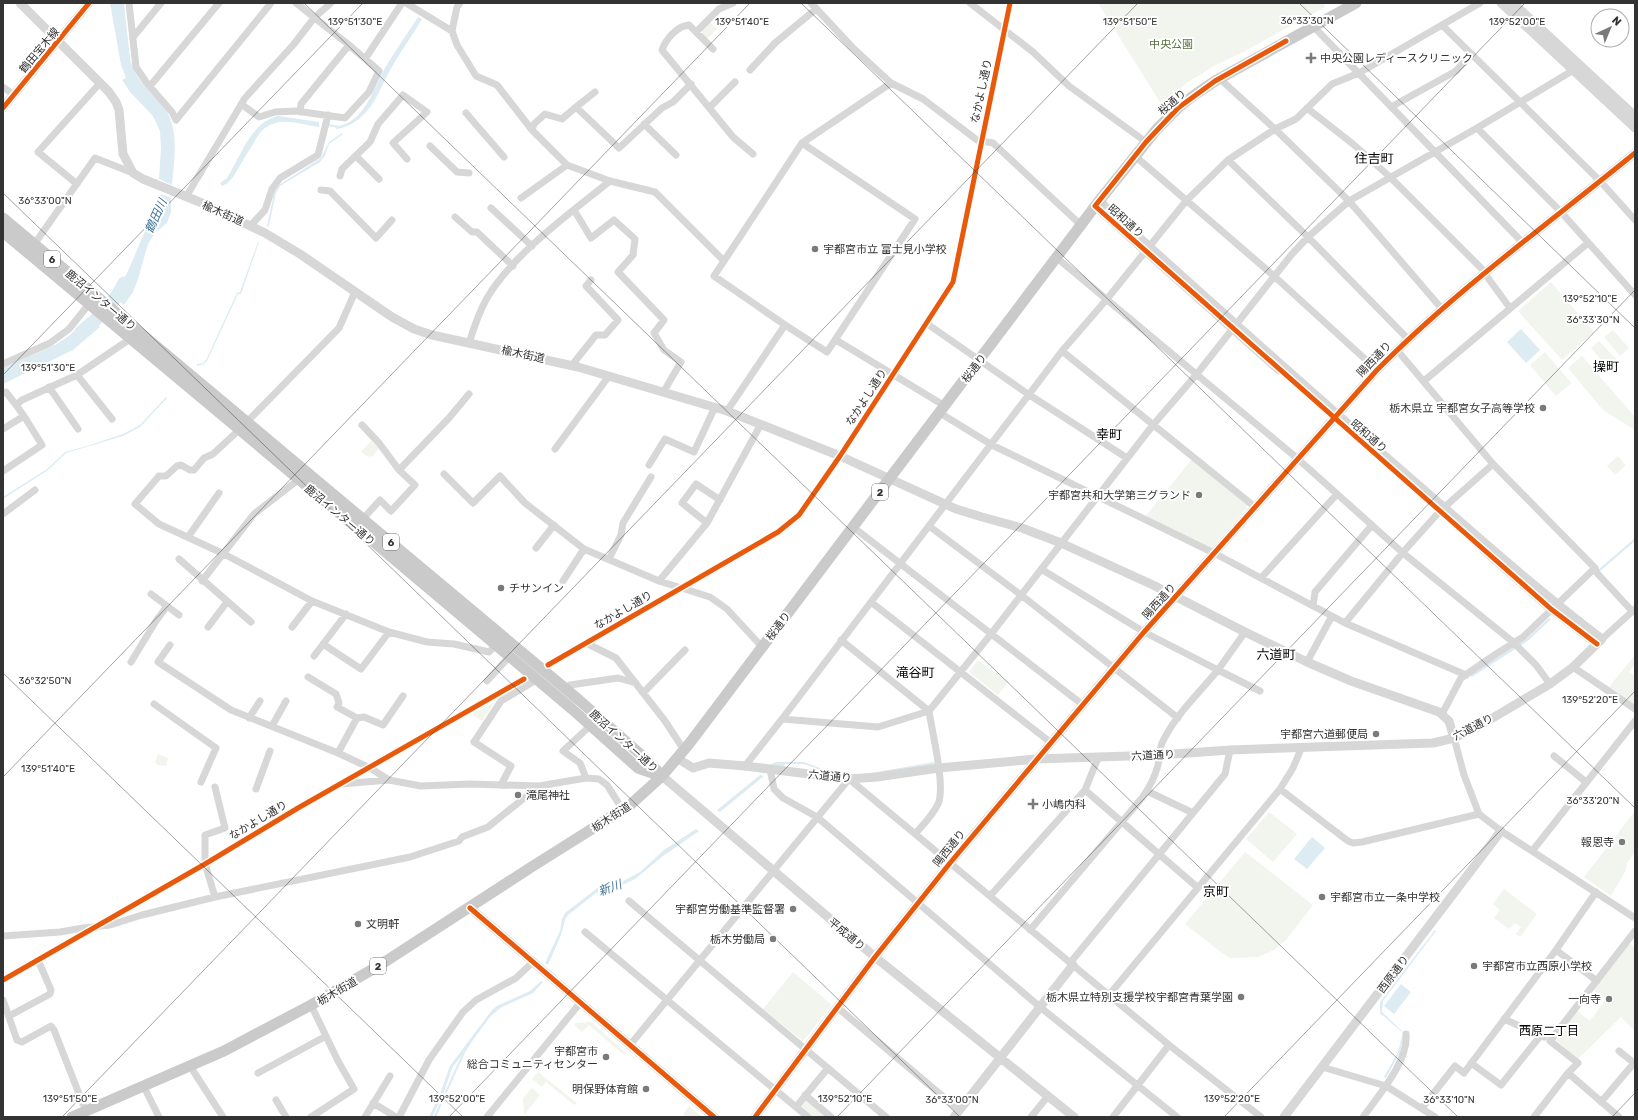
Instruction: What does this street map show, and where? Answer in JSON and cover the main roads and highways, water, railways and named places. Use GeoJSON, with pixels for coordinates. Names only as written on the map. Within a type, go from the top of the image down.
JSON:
{"type":"FeatureCollection","features":[{"type":"Feature","properties":{"kind":"main road","name":"桜通り"},"geometry":{"type":"LineString","coordinates":[[662,776],[891,478],[1082,226],[1097,204],[1146,142],[1178,108],[1193,96],[1220,79],[1356,3]]}},
{"type":"Feature","properties":{"kind":"main road","name":"鹿沼インター通り"},"geometry":{"type":"LineString","coordinates":[[3,218],[31,248],[92,306],[130,339],[243,426],[298,480],[359,523],[495,646],[638,768],[662,776]]}},
{"type":"Feature","properties":{"kind":"main road","name":"鹿沼インター通り"},"geometry":{"type":"LineString","coordinates":[[3,232],[31,248],[102,300],[243,426],[359,523],[579,700],[647,760],[662,776]]}},
{"type":"Feature","properties":{"kind":"main road","name":"栃木街道"},"geometry":{"type":"LineString","coordinates":[[72,1117],[190,1066],[262,1032],[311,1005],[380,965],[623,810],[639,798],[662,776]]}},
{"type":"Feature","properties":{"kind":"water"},"geometry":{"type":"Polygon","coordinates":[[[110,3],[124,3],[132,66],[138,78],[167,111],[171,121],[175,142],[172,185],[159,179],[161,148],[160,131],[153,116],[130,92],[122,80],[126,78],[121,65],[110,3]]]}},
{"type":"Feature","properties":{"kind":"water"},"geometry":{"type":"Polygon","coordinates":[[[418,17],[422,19],[392,67],[370,108],[355,122],[343,128],[336,129],[336,126],[345,124],[354,119],[366,104],[385,68],[418,17]]]}},
{"type":"Feature","properties":{"kind":"water"},"geometry":{"type":"Polygon","coordinates":[[[278,116],[319,122],[319,127],[287,122],[272,124],[259,134],[233,177],[228,183],[222,186],[220,183],[227,178],[253,133],[268,120],[278,116]]]}},
{"type":"Feature","properties":{"kind":"water"},"geometry":{"type":"Polygon","coordinates":[[[342,133],[343,134],[329,144],[325,156],[320,162],[280,186],[276,193],[268,227],[274,193],[279,185],[321,158],[329,142],[342,133]]]}},
{"type":"Feature","properties":{"kind":"water"},"geometry":{"type":"Polygon","coordinates":[[[161,194],[171,198],[171,212],[167,223],[155,233],[148,244],[133,292],[124,305],[114,297],[128,271],[161,194]]]}},
{"type":"Feature","properties":{"kind":"water"},"geometry":{"type":"Polygon","coordinates":[[[258,242],[241,294],[238,294],[207,361],[204,364],[197,366],[197,364],[203,363],[206,360],[237,293],[240,292],[258,242]]]}},
{"type":"Feature","properties":{"kind":"water"},"geometry":{"type":"Polygon","coordinates":[[[88,317],[100,327],[73,350],[3,384],[3,368],[57,344],[70,335],[88,317]]]}},
{"type":"Feature","properties":{"kind":"water"},"geometry":{"type":"Polygon","coordinates":[[[1521,329],[1540,350],[1526,363],[1507,342],[1521,329]]]}},
{"type":"Feature","properties":{"kind":"water"},"geometry":{"type":"Polygon","coordinates":[[[166,397],[167,398],[140,427],[123,436],[66,453],[48,470],[3,499],[3,497],[47,469],[65,452],[123,434],[140,425],[166,397]]]}},
{"type":"Feature","properties":{"kind":"water"},"geometry":{"type":"Polygon","coordinates":[[[1635,538],[1635,541],[1599,572],[1599,569],[1635,538]]]}},
{"type":"Feature","properties":{"kind":"water"},"geometry":{"type":"Polygon","coordinates":[[[1549,618],[1551,619],[1529,640],[1472,677],[1469,675],[1526,639],[1549,618]]]}},
{"type":"Feature","properties":{"kind":"water"},"geometry":{"type":"Polygon","coordinates":[[[776,762],[804,762],[836,774],[848,775],[865,774],[934,762],[935,765],[867,776],[835,776],[804,764],[785,764],[784,767],[767,766],[776,762]]]}},
{"type":"Feature","properties":{"kind":"water"},"geometry":{"type":"Polygon","coordinates":[[[760,775],[764,776],[720,812],[717,810],[760,775]]]}},
{"type":"Feature","properties":{"kind":"water"},"geometry":{"type":"Polygon","coordinates":[[[696,829],[699,831],[663,856],[635,879],[618,887],[596,893],[568,915],[548,965],[545,963],[560,931],[562,919],[565,913],[600,886],[618,884],[640,872],[664,850],[696,829]]]}},
{"type":"Feature","properties":{"kind":"water"},"geometry":{"type":"Polygon","coordinates":[[[1312,837],[1325,848],[1307,869],[1294,859],[1312,837]]]}},
{"type":"Feature","properties":{"kind":"water"},"geometry":{"type":"Polygon","coordinates":[[[1435,930],[1436,931],[1383,1001],[1382,1012],[1404,1033],[1400,1052],[1386,1078],[1384,1077],[1398,1052],[1403,1033],[1380,1013],[1380,1002],[1435,930]]]}},
{"type":"Feature","properties":{"kind":"water"},"geometry":{"type":"Polygon","coordinates":[[[541,981],[543,982],[533,993],[500,1008],[490,1017],[452,1068],[443,1095],[432,1117],[429,1117],[440,1094],[450,1066],[492,1010],[497,1006],[530,991],[541,981]]]}},
{"type":"Feature","properties":{"kind":"water"},"geometry":{"type":"Polygon","coordinates":[[[1401,984],[1411,992],[1394,1014],[1384,1006],[1401,984]]]}},
{"type":"Feature","properties":{"kind":"waterway"},"geometry":{"type":"LineString","coordinates":[[328,125],[339,127]]}},
{"type":"Feature","properties":{"kind":"waterway","name":"鶴田川"},"geometry":{"type":"LineString","coordinates":[[81,332],[106,310],[124,283]]}},
{"type":"Feature","properties":{"kind":"waterway","name":"新川"},"geometry":{"type":"LineString","coordinates":[[435,1117],[464,1052],[474,1036]]}},
{"type":"Feature","properties":{"kind":"place","name":"中央公園レディースクリニック"},"geometry":{"type":"Point","coordinates":[1311,58]}},
{"type":"Feature","properties":{"kind":"place","name":"宇都宮市立 富士見小学校"},"geometry":{"type":"Point","coordinates":[815,249]}},
{"type":"Feature","properties":{"kind":"place","name":"栃木県立 宇都宮女子高等学校"},"geometry":{"type":"Point","coordinates":[1543,408]}},
{"type":"Feature","properties":{"kind":"place","name":"宇都宮共和大学第三グランド"},"geometry":{"type":"Point","coordinates":[1199,495]}},
{"type":"Feature","properties":{"kind":"place","name":"チサンイン"},"geometry":{"type":"Point","coordinates":[501,588]}},
{"type":"Feature","properties":{"kind":"place","name":"宇都宮六道郵便局"},"geometry":{"type":"Point","coordinates":[1376,734]}},
{"type":"Feature","properties":{"kind":"place","name":"滝尾神社"},"geometry":{"type":"Point","coordinates":[518,795]}},
{"type":"Feature","properties":{"kind":"place","name":"小嶋内科"},"geometry":{"type":"Point","coordinates":[1033,804]}},
{"type":"Feature","properties":{"kind":"place","name":"報恩寺"},"geometry":{"type":"Point","coordinates":[1622,842]}},
{"type":"Feature","properties":{"kind":"place","name":"宇都宮市立一条中学校"},"geometry":{"type":"Point","coordinates":[1322,897]}},
{"type":"Feature","properties":{"kind":"place","name":"宇都宮労働基準監督署"},"geometry":{"type":"Point","coordinates":[793,909]}},
{"type":"Feature","properties":{"kind":"place","name":"文明軒"},"geometry":{"type":"Point","coordinates":[358,924]}},
{"type":"Feature","properties":{"kind":"place","name":"栃木労働局"},"geometry":{"type":"Point","coordinates":[773,939]}},
{"type":"Feature","properties":{"kind":"place","name":"宇都宮市立西原小学校"},"geometry":{"type":"Point","coordinates":[1474,966]}},
{"type":"Feature","properties":{"kind":"place","name":"栃木県立特別支援学校宇都宮青葉学園"},"geometry":{"type":"Point","coordinates":[1241,997]}},
{"type":"Feature","properties":{"kind":"place","name":"一向寺"},"geometry":{"type":"Point","coordinates":[1609,999]}},
{"type":"Feature","properties":{"kind":"place","name":"宇都宮市 総合コミュニティセンター"},"geometry":{"type":"Point","coordinates":[606,1057]}},
{"type":"Feature","properties":{"kind":"place","name":"明保野体育館"},"geometry":{"type":"Point","coordinates":[646,1089]}},
{"type":"Feature","properties":{"kind":"district","name":"住吉町"},"geometry":{"type":"Point","coordinates":[1374,158]}},
{"type":"Feature","properties":{"kind":"district","name":"操町"},"geometry":{"type":"Point","coordinates":[1606,366]}},
{"type":"Feature","properties":{"kind":"district","name":"幸町"},"geometry":{"type":"Point","coordinates":[1109,434]}},
{"type":"Feature","properties":{"kind":"district","name":"六道町"},"geometry":{"type":"Point","coordinates":[1276,654]}},
{"type":"Feature","properties":{"kind":"district","name":"滝谷町"},"geometry":{"type":"Point","coordinates":[915,672]}},
{"type":"Feature","properties":{"kind":"district","name":"京町"},"geometry":{"type":"Point","coordinates":[1216,891]}},
{"type":"Feature","properties":{"kind":"district","name":"西原二丁目"},"geometry":{"type":"Point","coordinates":[1549,1031]}},
{"type":"Feature","properties":{"kind":"park label","name":"中央公園"},"geometry":{"type":"Point","coordinates":[1171,44]}}]}
